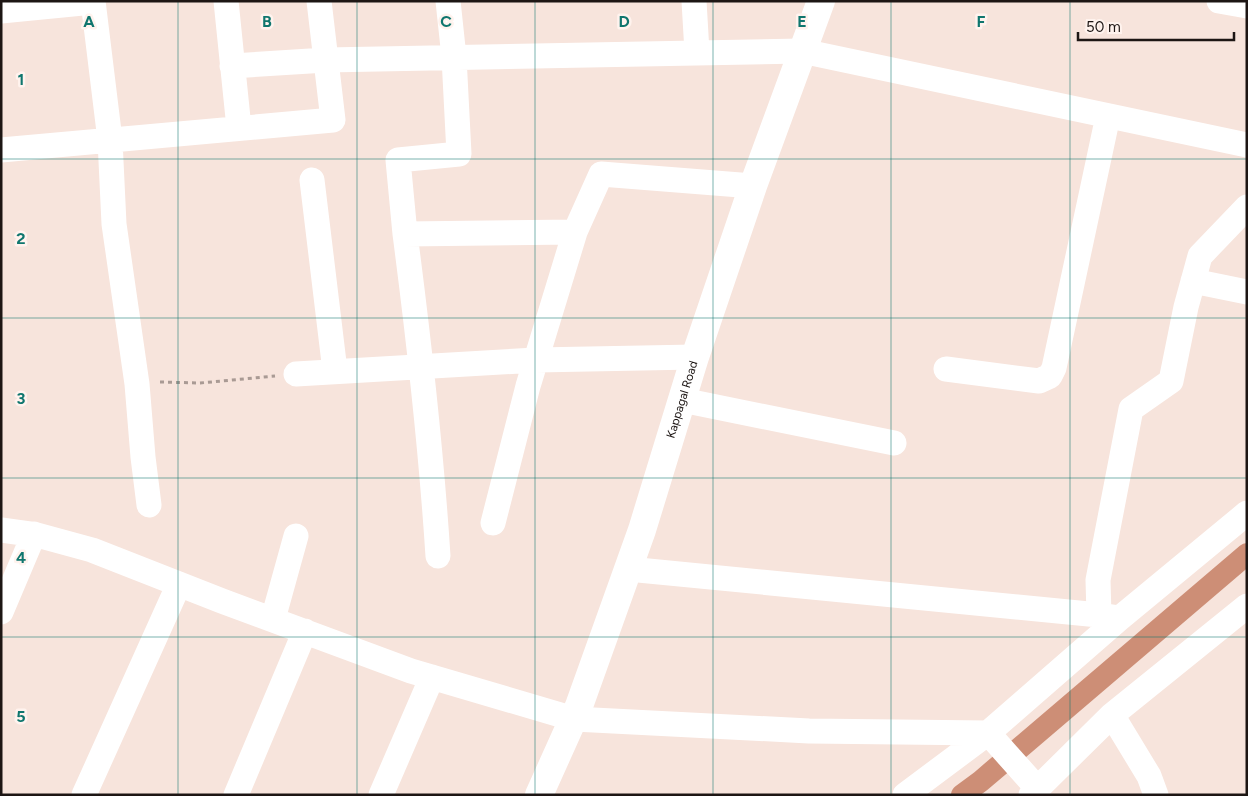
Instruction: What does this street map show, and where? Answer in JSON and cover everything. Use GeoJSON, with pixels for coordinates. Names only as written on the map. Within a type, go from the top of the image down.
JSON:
{"type":"FeatureCollection","features":[{"type":"Feature","properties":{"kind":"main road","name":"Kappagal Road"},"geometry":{"type":"LineString","coordinates":[[539,795],[574,719],[642,530],[695,357],[753,186],[820,1]]}},
{"type":"Feature","properties":{"kind":"street"},"geometry":{"type":"LineString","coordinates":[[226,1],[239,128]]}},
{"type":"Feature","properties":{"kind":"street"},"geometry":{"type":"LineString","coordinates":[[1,150],[333,120],[320,1]]}},
{"type":"Feature","properties":{"kind":"street"},"geometry":{"type":"LineString","coordinates":[[438,556],[422,367],[405,234],[398,160],[459,154],[454,57],[448,1]]}},
{"type":"Feature","properties":{"kind":"street"},"geometry":{"type":"LineString","coordinates":[[694,1],[697,52]]}},
{"type":"Feature","properties":{"kind":"street"},"geometry":{"type":"LineString","coordinates":[[1219,1],[1247,6]]}},
{"type":"Feature","properties":{"kind":"street"},"geometry":{"type":"LineString","coordinates":[[1,11],[93,2],[110,140],[114,224],[137,384],[149,504]]}},
{"type":"Feature","properties":{"kind":"street"},"geometry":{"type":"LineString","coordinates":[[232,66],[326,60],[802,50],[1247,146]]}},
{"type":"Feature","properties":{"kind":"street"},"geometry":{"type":"LineString","coordinates":[[946,369],[1039,382],[1050,376],[1054,368],[1108,116]]}},
{"type":"Feature","properties":{"kind":"street"},"geometry":{"type":"LineString","coordinates":[[494,523],[536,360],[575,232],[601,174],[753,186]]}},
{"type":"Feature","properties":{"kind":"street"},"geometry":{"type":"LineString","coordinates":[[312,180],[335,371]]}},
{"type":"Feature","properties":{"kind":"street"},"geometry":{"type":"LineString","coordinates":[[1109,616],[1098,580],[1131,408],[1171,381],[1186,308],[1200,256],[1247,206]]}},
{"type":"Feature","properties":{"kind":"street"},"geometry":{"type":"LineString","coordinates":[[405,234],[575,232]]}},
{"type":"Feature","properties":{"kind":"street"},"geometry":{"type":"LineString","coordinates":[[1193,281],[1247,292]]}},
{"type":"Feature","properties":{"kind":"street"},"geometry":{"type":"LineString","coordinates":[[296,374],[536,360],[695,357]]}},
{"type":"Feature","properties":{"kind":"street"},"geometry":{"type":"LineString","coordinates":[[682,400],[894,443]]}},
{"type":"Feature","properties":{"kind":"street"},"geometry":{"type":"LineString","coordinates":[[904,795],[995,741],[1109,616],[1247,513]]}},
{"type":"Feature","properties":{"kind":"street"},"geometry":{"type":"LineString","coordinates":[[1,530],[34,534],[92,550],[306,632],[432,677],[574,719],[995,741],[1021,770],[1034,792],[1112,715],[1247,606]]}},
{"type":"Feature","properties":{"kind":"street"},"geometry":{"type":"LineString","coordinates":[[1,612],[34,534]]}},
{"type":"Feature","properties":{"kind":"street"},"geometry":{"type":"LineString","coordinates":[[273,619],[296,536]]}},
{"type":"Feature","properties":{"kind":"street"},"geometry":{"type":"LineString","coordinates":[[628,569],[1109,616]]}},
{"type":"Feature","properties":{"kind":"street"},"geometry":{"type":"LineString","coordinates":[[84,795],[179,584]]}},
{"type":"Feature","properties":{"kind":"street"},"geometry":{"type":"LineString","coordinates":[[236,795],[306,632]]}},
{"type":"Feature","properties":{"kind":"street"},"geometry":{"type":"LineString","coordinates":[[381,795],[432,677]]}},
{"type":"Feature","properties":{"kind":"street"},"geometry":{"type":"LineString","coordinates":[[1112,715],[1149,776],[1156,795]]}},
{"type":"Feature","properties":{"kind":"path"},"geometry":{"type":"LineString","coordinates":[[137,384],[158,382],[200,383],[296,374]]}},
{"type":"Feature","properties":{"kind":"waterway"},"geometry":{"type":"LineString","coordinates":[[962,795],[981,781],[1247,554]]}}]}
